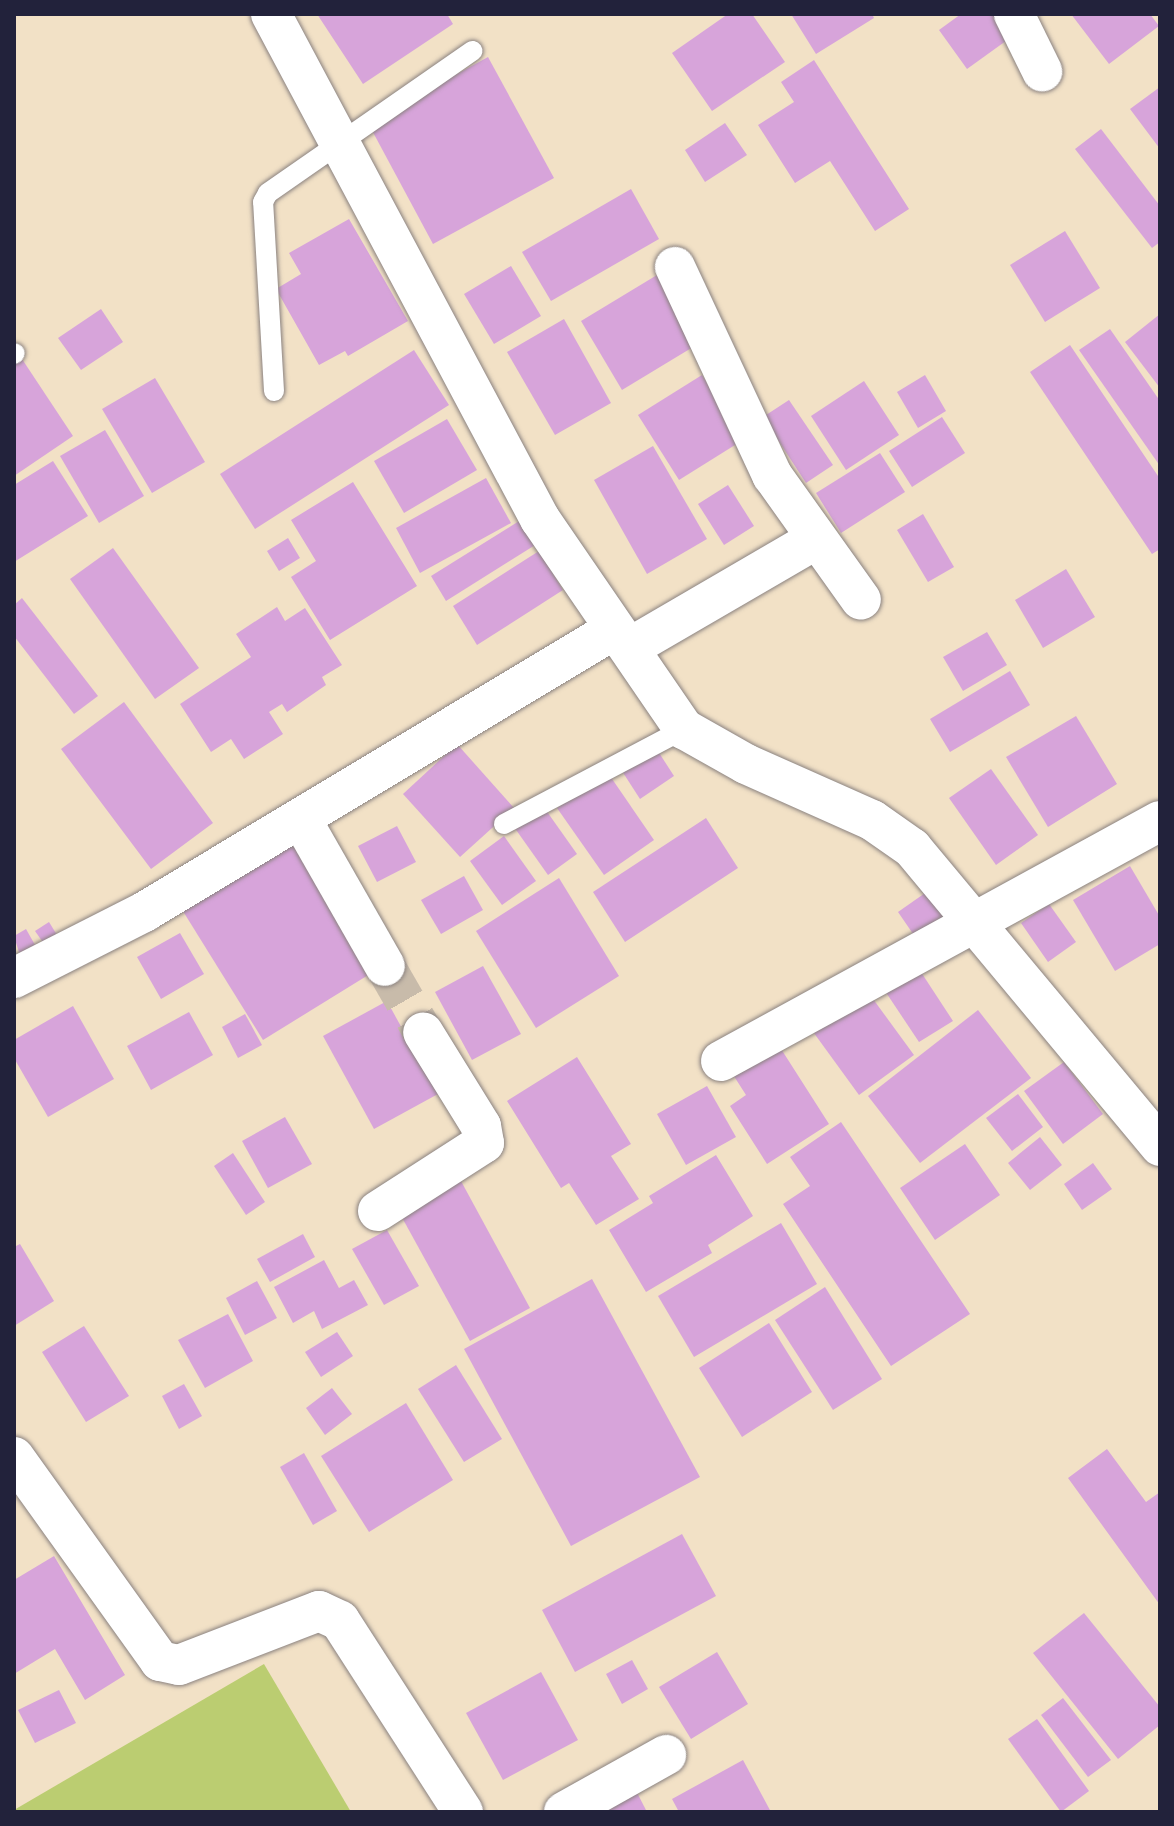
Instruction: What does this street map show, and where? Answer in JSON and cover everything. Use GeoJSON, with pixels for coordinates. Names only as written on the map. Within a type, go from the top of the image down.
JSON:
{"type":"FeatureCollection","features":[{"type":"Feature","properties":{"kind":"street"},"geometry":{"type":"LineString","coordinates":[[271,14],[340,138],[386,237],[540,519],[684,729],[746,764],[872,820],[912,848],[1160,1146]]}},
{"type":"Feature","properties":{"kind":"street"},"geometry":{"type":"LineString","coordinates":[[1014,14],[1042,71]]}},
{"type":"Feature","properties":{"kind":"street"},"geometry":{"type":"LineString","coordinates":[[675,267],[772,475],[861,600]]}},
{"type":"Feature","properties":{"kind":"street"},"geometry":{"type":"LineString","coordinates":[[14,978],[144,912],[301,819],[622,638],[816,539]]}},
{"type":"Feature","properties":{"kind":"street"},"geometry":{"type":"LineString","coordinates":[[301,819],[385,966]]}},
{"type":"Feature","properties":{"kind":"street"},"geometry":{"type":"LineString","coordinates":[[721,1061],[1160,821]]}},
{"type":"Feature","properties":{"kind":"street"},"geometry":{"type":"LineString","coordinates":[[378,1211],[484,1143],[481,1126],[423,1032]]}},
{"type":"Feature","properties":{"kind":"street"},"geometry":{"type":"LineString","coordinates":[[14,1457],[160,1661],[179,1665],[319,1611],[340,1621],[463,1812]]}},
{"type":"Feature","properties":{"kind":"street"},"geometry":{"type":"LineString","coordinates":[[564,1812],[666,1755]]}},
{"type":"Feature","properties":{"kind":"lane"},"geometry":{"type":"LineString","coordinates":[[274,391],[263,202],[278,183],[340,138],[472,51]]}},
{"type":"Feature","properties":{"kind":"lane"},"geometry":{"type":"LineString","coordinates":[[504,824],[684,729]]}},
{"type":"Feature","properties":{"kind":"green space"},"geometry":{"type":"Polygon","coordinates":[[[264,1664],[351,1812],[14,1812],[14,1810],[264,1664]]]}},
{"type":"Feature","properties":{"kind":"building"},"geometry":{"type":"Polygon","coordinates":[[[317,14],[447,14],[453,24],[363,84],[317,14]]]}},
{"type":"Feature","properties":{"kind":"building"},"geometry":{"type":"Polygon","coordinates":[[[728,14],[752,14],[785,62],[712,111],[672,53],[728,14]]]}},
{"type":"Feature","properties":{"kind":"building"},"geometry":{"type":"Polygon","coordinates":[[[791,14],[872,14],[874,18],[816,54],[791,14]]]}},
{"type":"Feature","properties":{"kind":"building"},"geometry":{"type":"Polygon","coordinates":[[[961,14],[1003,14],[1017,33],[967,69],[939,30],[961,14]]]}},
{"type":"Feature","properties":{"kind":"building"},"geometry":{"type":"Polygon","coordinates":[[[1071,14],[1150,14],[1159,26],[1109,64],[1071,14]]]}},
{"type":"Feature","properties":{"kind":"building"},"geometry":{"type":"Polygon","coordinates":[[[488,57],[554,178],[433,244],[368,123],[488,57]]]}},
{"type":"Feature","properties":{"kind":"building"},"geometry":{"type":"Polygon","coordinates":[[[814,60],[909,209],[875,231],[830,161],[795,183],[758,125],[794,102],[781,82],[814,60]]]}},
{"type":"Feature","properties":{"kind":"building"},"geometry":{"type":"Polygon","coordinates":[[[1160,87],[1160,149],[1130,109],[1160,87]]]}},
{"type":"Feature","properties":{"kind":"building"},"geometry":{"type":"Polygon","coordinates":[[[725,123],[747,155],[705,182],[685,150],[725,123]]]}},
{"type":"Feature","properties":{"kind":"building"},"geometry":{"type":"Polygon","coordinates":[[[1101,129],[1160,206],[1160,242],[1152,248],[1075,149],[1101,129]]]}},
{"type":"Feature","properties":{"kind":"building"},"geometry":{"type":"Polygon","coordinates":[[[631,189],[659,239],[551,301],[522,252],[631,189]]]}},
{"type":"Feature","properties":{"kind":"building"},"geometry":{"type":"Polygon","coordinates":[[[349,219],[408,321],[348,356],[345,351],[319,365],[276,289],[301,274],[289,253],[349,219]]]}},
{"type":"Feature","properties":{"kind":"building"},"geometry":{"type":"Polygon","coordinates":[[[1065,231],[1100,288],[1045,322],[1010,265],[1065,231]]]}},
{"type":"Feature","properties":{"kind":"building"},"geometry":{"type":"Polygon","coordinates":[[[511,266],[541,316],[494,344],[464,294],[511,266]]]}},
{"type":"Feature","properties":{"kind":"building"},"geometry":{"type":"Polygon","coordinates":[[[657,275],[698,344],[622,390],[581,321],[657,275]]]}},
{"type":"Feature","properties":{"kind":"building"},"geometry":{"type":"Polygon","coordinates":[[[101,309],[123,342],[81,370],[58,338],[101,309]]]}},
{"type":"Feature","properties":{"kind":"building"},"geometry":{"type":"Polygon","coordinates":[[[1160,314],[1160,388],[1125,342],[1160,314]]]}},
{"type":"Feature","properties":{"kind":"building"},"geometry":{"type":"Polygon","coordinates":[[[564,319],[611,403],[555,435],[507,352],[564,319]]]}},
{"type":"Feature","properties":{"kind":"building"},"geometry":{"type":"Polygon","coordinates":[[[1110,329],[1160,401],[1160,466],[1079,350],[1110,329]]]}},
{"type":"Feature","properties":{"kind":"building"},"geometry":{"type":"Polygon","coordinates":[[[1070,345],[1160,479],[1160,549],[1152,554],[1030,372],[1070,345]]]}},
{"type":"Feature","properties":{"kind":"building"},"geometry":{"type":"Polygon","coordinates":[[[414,350],[449,405],[255,529],[220,474],[414,350]]]}},
{"type":"Feature","properties":{"kind":"building"},"geometry":{"type":"Polygon","coordinates":[[[22,359],[73,436],[14,476],[14,364],[22,359]]]}},
{"type":"Feature","properties":{"kind":"building"},"geometry":{"type":"Polygon","coordinates":[[[702,375],[743,440],[679,480],[638,415],[702,375]]]}},
{"type":"Feature","properties":{"kind":"building"},"geometry":{"type":"Polygon","coordinates":[[[925,375],[946,411],[918,428],[897,392],[925,375]]]}},
{"type":"Feature","properties":{"kind":"building"},"geometry":{"type":"Polygon","coordinates":[[[155,378],[205,462],[152,493],[102,409],[155,378]]]}},
{"type":"Feature","properties":{"kind":"building"},"geometry":{"type":"Polygon","coordinates":[[[864,381],[899,435],[846,470],[811,416],[864,381]]]}},
{"type":"Feature","properties":{"kind":"building"},"geometry":{"type":"Polygon","coordinates":[[[789,400],[833,465],[806,483],[763,417],[789,400]]]}},
{"type":"Feature","properties":{"kind":"building"},"geometry":{"type":"Polygon","coordinates":[[[942,417],[965,453],[912,487],[889,451],[942,417]]]}},
{"type":"Feature","properties":{"kind":"building"},"geometry":{"type":"Polygon","coordinates":[[[447,419],[477,470],[404,513],[374,461],[447,419]]]}},
{"type":"Feature","properties":{"kind":"building"},"geometry":{"type":"Polygon","coordinates":[[[105,430],[144,496],[99,523],[60,456],[105,430]]]}},
{"type":"Feature","properties":{"kind":"building"},"geometry":{"type":"Polygon","coordinates":[[[653,446],[707,539],[647,574],[594,480],[653,446]]]}},
{"type":"Feature","properties":{"kind":"building"},"geometry":{"type":"Polygon","coordinates":[[[880,453],[905,492],[841,533],[816,493],[880,453]]]}},
{"type":"Feature","properties":{"kind":"building"},"geometry":{"type":"Polygon","coordinates":[[[53,461],[88,516],[14,562],[14,485],[53,461]]]}},
{"type":"Feature","properties":{"kind":"building"},"geometry":{"type":"Polygon","coordinates":[[[486,478],[511,523],[420,573],[396,528],[486,478]]]}},
{"type":"Feature","properties":{"kind":"building"},"geometry":{"type":"Polygon","coordinates":[[[353,482],[417,586],[330,640],[291,577],[316,561],[291,520],[353,482]]]}},
{"type":"Feature","properties":{"kind":"building"},"geometry":{"type":"Polygon","coordinates":[[[728,485],[754,526],[724,545],[698,504],[728,485]]]}},
{"type":"Feature","properties":{"kind":"building"},"geometry":{"type":"Polygon","coordinates":[[[532,513],[548,537],[446,601],[431,576],[532,513]]]}},
{"type":"Feature","properties":{"kind":"building"},"geometry":{"type":"Polygon","coordinates":[[[923,514],[954,567],[928,582],[897,530],[923,514]]]}},
{"type":"Feature","properties":{"kind":"building"},"geometry":{"type":"Polygon","coordinates":[[[288,538],[300,558],[279,571],[267,551],[288,538]]]}},
{"type":"Feature","properties":{"kind":"building"},"geometry":{"type":"Polygon","coordinates":[[[113,548],[199,668],[155,699],[70,579],[113,548]]]}},
{"type":"Feature","properties":{"kind":"building"},"geometry":{"type":"Polygon","coordinates":[[[539,551],[563,590],[477,645],[453,606],[539,551]]]}},
{"type":"Feature","properties":{"kind":"building"},"geometry":{"type":"Polygon","coordinates":[[[1066,569],[1095,617],[1043,648],[1015,600],[1066,569]]]}},
{"type":"Feature","properties":{"kind":"building"},"geometry":{"type":"Polygon","coordinates":[[[22,598],[98,696],[74,714],[14,636],[14,605],[22,598]]]}},
{"type":"Feature","properties":{"kind":"building"},"geometry":{"type":"Polygon","coordinates":[[[277,607],[285,621],[305,608],[342,665],[322,677],[326,685],[287,712],[282,704],[269,712],[283,734],[244,759],[231,739],[211,752],[180,704],[251,657],[236,634],[277,607]]]}},
{"type":"Feature","properties":{"kind":"building"},"geometry":{"type":"Polygon","coordinates":[[[987,632],[1007,665],[963,691],[943,657],[987,632]]]}},
{"type":"Feature","properties":{"kind":"building"},"geometry":{"type":"Polygon","coordinates":[[[1010,671],[1030,705],[950,752],[930,719],[1010,671]]]}},
{"type":"Feature","properties":{"kind":"building"},"geometry":{"type":"Polygon","coordinates":[[[124,702],[213,823],[151,869],[61,749],[124,702]]]}},
{"type":"Feature","properties":{"kind":"building"},"geometry":{"type":"Polygon","coordinates":[[[1076,716],[1117,784],[1048,827],[1006,757],[1076,716]]]}},
{"type":"Feature","properties":{"kind":"building"},"geometry":{"type":"Polygon","coordinates":[[[457,744],[514,808],[460,857],[403,794],[457,744]]]}},
{"type":"Feature","properties":{"kind":"building"},"geometry":{"type":"Polygon","coordinates":[[[654,745],[674,776],[640,799],[620,768],[654,745]]]}},
{"type":"Feature","properties":{"kind":"building"},"geometry":{"type":"Polygon","coordinates":[[[991,769],[1038,835],[996,865],[949,798],[991,769]]]}},
{"type":"Feature","properties":{"kind":"building"},"geometry":{"type":"Polygon","coordinates":[[[608,773],[654,840],[604,875],[557,808],[608,773]]]}},
{"type":"Feature","properties":{"kind":"building"},"geometry":{"type":"Polygon","coordinates":[[[543,806],[577,854],[548,875],[514,827],[543,806]]]}},
{"type":"Feature","properties":{"kind":"building"},"geometry":{"type":"Polygon","coordinates":[[[706,818],[738,868],[625,942],[593,892],[706,818]]]}},
{"type":"Feature","properties":{"kind":"building"},"geometry":{"type":"Polygon","coordinates":[[[397,826],[416,862],[377,882],[358,846],[397,826]]]}},
{"type":"Feature","properties":{"kind":"building"},"geometry":{"type":"Polygon","coordinates":[[[504,836],[536,881],[502,905],[470,861],[504,836]]]}},
{"type":"Feature","properties":{"kind":"building"},"geometry":{"type":"Polygon","coordinates":[[[297,837],[378,969],[263,1040],[181,908],[297,837]]]}},
{"type":"Feature","properties":{"kind":"building"},"geometry":{"type":"Polygon","coordinates":[[[1130,866],[1160,917],[1160,944],[1115,971],[1073,900],[1130,866]]]}},
{"type":"Feature","properties":{"kind":"building"},"geometry":{"type":"Polygon","coordinates":[[[464,876],[483,910],[441,934],[421,900],[464,876]]]}},
{"type":"Feature","properties":{"kind":"building"},"geometry":{"type":"Polygon","coordinates":[[[559,878],[619,976],[536,1028],[476,931],[559,878]]]}},
{"type":"Feature","properties":{"kind":"building"},"geometry":{"type":"Polygon","coordinates":[[[928,891],[950,923],[920,944],[898,912],[928,891]]]}},
{"type":"Feature","properties":{"kind":"building"},"geometry":{"type":"Polygon","coordinates":[[[1049,904],[1076,942],[1048,962],[1021,923],[1049,904]]]}},
{"type":"Feature","properties":{"kind":"building"},"geometry":{"type":"Polygon","coordinates":[[[49,922],[62,943],[49,951],[35,931],[49,922]]]}},
{"type":"Feature","properties":{"kind":"building"},"geometry":{"type":"Polygon","coordinates":[[[26,929],[39,952],[22,962],[14,936],[26,929]]]}},
{"type":"Feature","properties":{"kind":"building"},"geometry":{"type":"Polygon","coordinates":[[[180,933],[204,974],[161,999],[137,957],[180,933]]]}},
{"type":"Feature","properties":{"kind":"building"},"geometry":{"type":"Polygon","coordinates":[[[483,966],[521,1034],[472,1060],[435,992],[483,966]]]}},
{"type":"Feature","properties":{"kind":"building"},"geometry":{"type":"Polygon","coordinates":[[[917,966],[953,1021],[919,1042],[883,988],[917,966]]]}},
{"type":"Feature","properties":{"kind":"building"},"geometry":{"type":"Polygon","coordinates":[[[865,988],[914,1055],[859,1095],[811,1029],[865,988]]]}},
{"type":"Feature","properties":{"kind":"building"},"geometry":{"type":"Polygon","coordinates":[[[387,1001],[438,1094],[374,1129],[323,1036],[387,1001]]]}},
{"type":"Feature","properties":{"kind":"building"},"geometry":{"type":"Polygon","coordinates":[[[73,1006],[114,1079],[48,1117],[14,1058],[14,1040],[73,1006]]]}},
{"type":"Feature","properties":{"kind":"building"},"geometry":{"type":"Polygon","coordinates":[[[978,1010],[1031,1078],[920,1163],[868,1096],[978,1010]]]}},
{"type":"Feature","properties":{"kind":"building"},"geometry":{"type":"Polygon","coordinates":[[[189,1012],[213,1055],[151,1090],[127,1046],[189,1012]]]}},
{"type":"Feature","properties":{"kind":"building"},"geometry":{"type":"Polygon","coordinates":[[[245,1014],[262,1045],[238,1058],[222,1027],[245,1014]]]}},
{"type":"Feature","properties":{"kind":"building"},"geometry":{"type":"Polygon","coordinates":[[[776,1041],[829,1124],[767,1164],[730,1106],[746,1095],[730,1070],[776,1041]]]}},
{"type":"Feature","properties":{"kind":"building"},"geometry":{"type":"Polygon","coordinates":[[[577,1057],[631,1144],[611,1156],[639,1199],[596,1225],[569,1183],[561,1188],[507,1101],[577,1057]]]}},
{"type":"Feature","properties":{"kind":"building"},"geometry":{"type":"Polygon","coordinates":[[[1064,1062],[1103,1114],[1063,1144],[1024,1091],[1064,1062]]]}},
{"type":"Feature","properties":{"kind":"building"},"geometry":{"type":"Polygon","coordinates":[[[707,1086],[736,1137],[686,1165],[657,1114],[707,1086]]]}},
{"type":"Feature","properties":{"kind":"building"},"geometry":{"type":"Polygon","coordinates":[[[1018,1094],[1043,1127],[1012,1151],[986,1118],[1018,1094]]]}},
{"type":"Feature","properties":{"kind":"building"},"geometry":{"type":"Polygon","coordinates":[[[285,1117],[312,1164],[268,1188],[242,1141],[285,1117]]]}},
{"type":"Feature","properties":{"kind":"building"},"geometry":{"type":"Polygon","coordinates":[[[841,1122],[970,1314],[891,1366],[783,1204],[810,1186],[790,1157],[841,1122]]]}},
{"type":"Feature","properties":{"kind":"building"},"geometry":{"type":"Polygon","coordinates":[[[1040,1137],[1062,1165],[1030,1190],[1008,1163],[1040,1137]]]}},
{"type":"Feature","properties":{"kind":"building"},"geometry":{"type":"Polygon","coordinates":[[[965,1144],[1000,1195],[935,1240],[900,1188],[965,1144]]]}},
{"type":"Feature","properties":{"kind":"building"},"geometry":{"type":"Polygon","coordinates":[[[233,1153],[265,1202],[246,1215],[214,1166],[233,1153]]]}},
{"type":"Feature","properties":{"kind":"building"},"geometry":{"type":"Polygon","coordinates":[[[716,1155],[753,1216],[708,1245],[712,1253],[646,1292],[609,1230],[653,1203],[649,1196],[716,1155]]]}},
{"type":"Feature","properties":{"kind":"building"},"geometry":{"type":"Polygon","coordinates":[[[1093,1163],[1112,1189],[1082,1210],[1064,1184],[1093,1163]]]}},
{"type":"Feature","properties":{"kind":"building"},"geometry":{"type":"Polygon","coordinates":[[[455,1170],[530,1308],[470,1341],[394,1203],[455,1170]]]}},
{"type":"Feature","properties":{"kind":"building"},"geometry":{"type":"Polygon","coordinates":[[[781,1223],[817,1284],[694,1357],[658,1296],[781,1223]]]}},
{"type":"Feature","properties":{"kind":"building"},"geometry":{"type":"Polygon","coordinates":[[[387,1230],[419,1286],[384,1305],[352,1249],[387,1230]]]}},
{"type":"Feature","properties":{"kind":"building"},"geometry":{"type":"Polygon","coordinates":[[[303,1234],[315,1257],[270,1282],[257,1259],[303,1234]]]}},
{"type":"Feature","properties":{"kind":"building"},"geometry":{"type":"Polygon","coordinates":[[[20,1244],[54,1301],[14,1326],[14,1247],[20,1244]]]}},
{"type":"Feature","properties":{"kind":"building"},"geometry":{"type":"Polygon","coordinates":[[[324,1260],[339,1288],[354,1280],[368,1305],[322,1329],[314,1311],[293,1323],[274,1287],[324,1260]]]}},
{"type":"Feature","properties":{"kind":"building"},"geometry":{"type":"Polygon","coordinates":[[[592,1279],[700,1477],[571,1546],[464,1349],[592,1279]]]}},
{"type":"Feature","properties":{"kind":"building"},"geometry":{"type":"Polygon","coordinates":[[[257,1281],[277,1318],[245,1335],[226,1298],[257,1281]]]}},
{"type":"Feature","properties":{"kind":"building"},"geometry":{"type":"Polygon","coordinates":[[[825,1287],[882,1379],[833,1410],[775,1320],[825,1287]]]}},
{"type":"Feature","properties":{"kind":"building"},"geometry":{"type":"Polygon","coordinates":[[[228,1314],[253,1361],[205,1388],[178,1340],[228,1314]]]}},
{"type":"Feature","properties":{"kind":"building"},"geometry":{"type":"Polygon","coordinates":[[[769,1323],[812,1392],[742,1437],[699,1368],[769,1323]]]}},
{"type":"Feature","properties":{"kind":"building"},"geometry":{"type":"Polygon","coordinates":[[[84,1326],[129,1396],[86,1422],[42,1352],[84,1326]]]}},
{"type":"Feature","properties":{"kind":"building"},"geometry":{"type":"Polygon","coordinates":[[[337,1332],[353,1356],[321,1377],[305,1352],[337,1332]]]}},
{"type":"Feature","properties":{"kind":"building"},"geometry":{"type":"Polygon","coordinates":[[[456,1365],[502,1439],[464,1462],[418,1389],[456,1365]]]}},
{"type":"Feature","properties":{"kind":"building"},"geometry":{"type":"Polygon","coordinates":[[[184,1384],[202,1416],[179,1429],[162,1396],[184,1384]]]}},
{"type":"Feature","properties":{"kind":"building"},"geometry":{"type":"Polygon","coordinates":[[[332,1388],[352,1414],[325,1435],[306,1408],[332,1388]]]}},
{"type":"Feature","properties":{"kind":"building"},"geometry":{"type":"Polygon","coordinates":[[[406,1403],[453,1480],[369,1532],[321,1456],[406,1403]]]}},
{"type":"Feature","properties":{"kind":"building"},"geometry":{"type":"Polygon","coordinates":[[[1107,1449],[1146,1502],[1160,1492],[1160,1605],[1068,1478],[1107,1449]]]}},
{"type":"Feature","properties":{"kind":"building"},"geometry":{"type":"Polygon","coordinates":[[[304,1453],[337,1511],[313,1525],[280,1467],[304,1453]]]}},
{"type":"Feature","properties":{"kind":"building"},"geometry":{"type":"Polygon","coordinates":[[[682,1534],[716,1596],[575,1672],[542,1610],[682,1534]]]}},
{"type":"Feature","properties":{"kind":"building"},"geometry":{"type":"Polygon","coordinates":[[[54,1556],[125,1675],[85,1700],[55,1649],[14,1674],[14,1580],[54,1556]]]}},
{"type":"Feature","properties":{"kind":"building"},"geometry":{"type":"Polygon","coordinates":[[[1084,1613],[1160,1707],[1160,1725],[1118,1759],[1033,1653],[1084,1613]]]}},
{"type":"Feature","properties":{"kind":"building"},"geometry":{"type":"Polygon","coordinates":[[[717,1652],[748,1704],[691,1739],[659,1687],[717,1652]]]}},
{"type":"Feature","properties":{"kind":"building"},"geometry":{"type":"Polygon","coordinates":[[[632,1660],[648,1689],[622,1704],[606,1674],[632,1660]]]}},
{"type":"Feature","properties":{"kind":"building"},"geometry":{"type":"Polygon","coordinates":[[[541,1672],[578,1740],[503,1780],[466,1713],[541,1672]]]}},
{"type":"Feature","properties":{"kind":"building"},"geometry":{"type":"Polygon","coordinates":[[[59,1690],[76,1723],[35,1743],[18,1710],[59,1690]]]}},
{"type":"Feature","properties":{"kind":"building"},"geometry":{"type":"Polygon","coordinates":[[[1063,1698],[1111,1760],[1088,1777],[1041,1715],[1063,1698]]]}},
{"type":"Feature","properties":{"kind":"building"},"geometry":{"type":"Polygon","coordinates":[[[1037,1719],[1089,1791],[1061,1812],[1008,1739],[1037,1719]]]}},
{"type":"Feature","properties":{"kind":"building"},"geometry":{"type":"Polygon","coordinates":[[[743,1760],[771,1812],[679,1812],[672,1799],[743,1760]]]}},
{"type":"Feature","properties":{"kind":"building"},"geometry":{"type":"Polygon","coordinates":[[[631,1781],[647,1812],[574,1812],[631,1781]]]}},
{"type":"Feature","properties":{"kind":"tunnel"},"geometry":{"type":"LineString","coordinates":[[385,966],[423,1032]]}}]}
